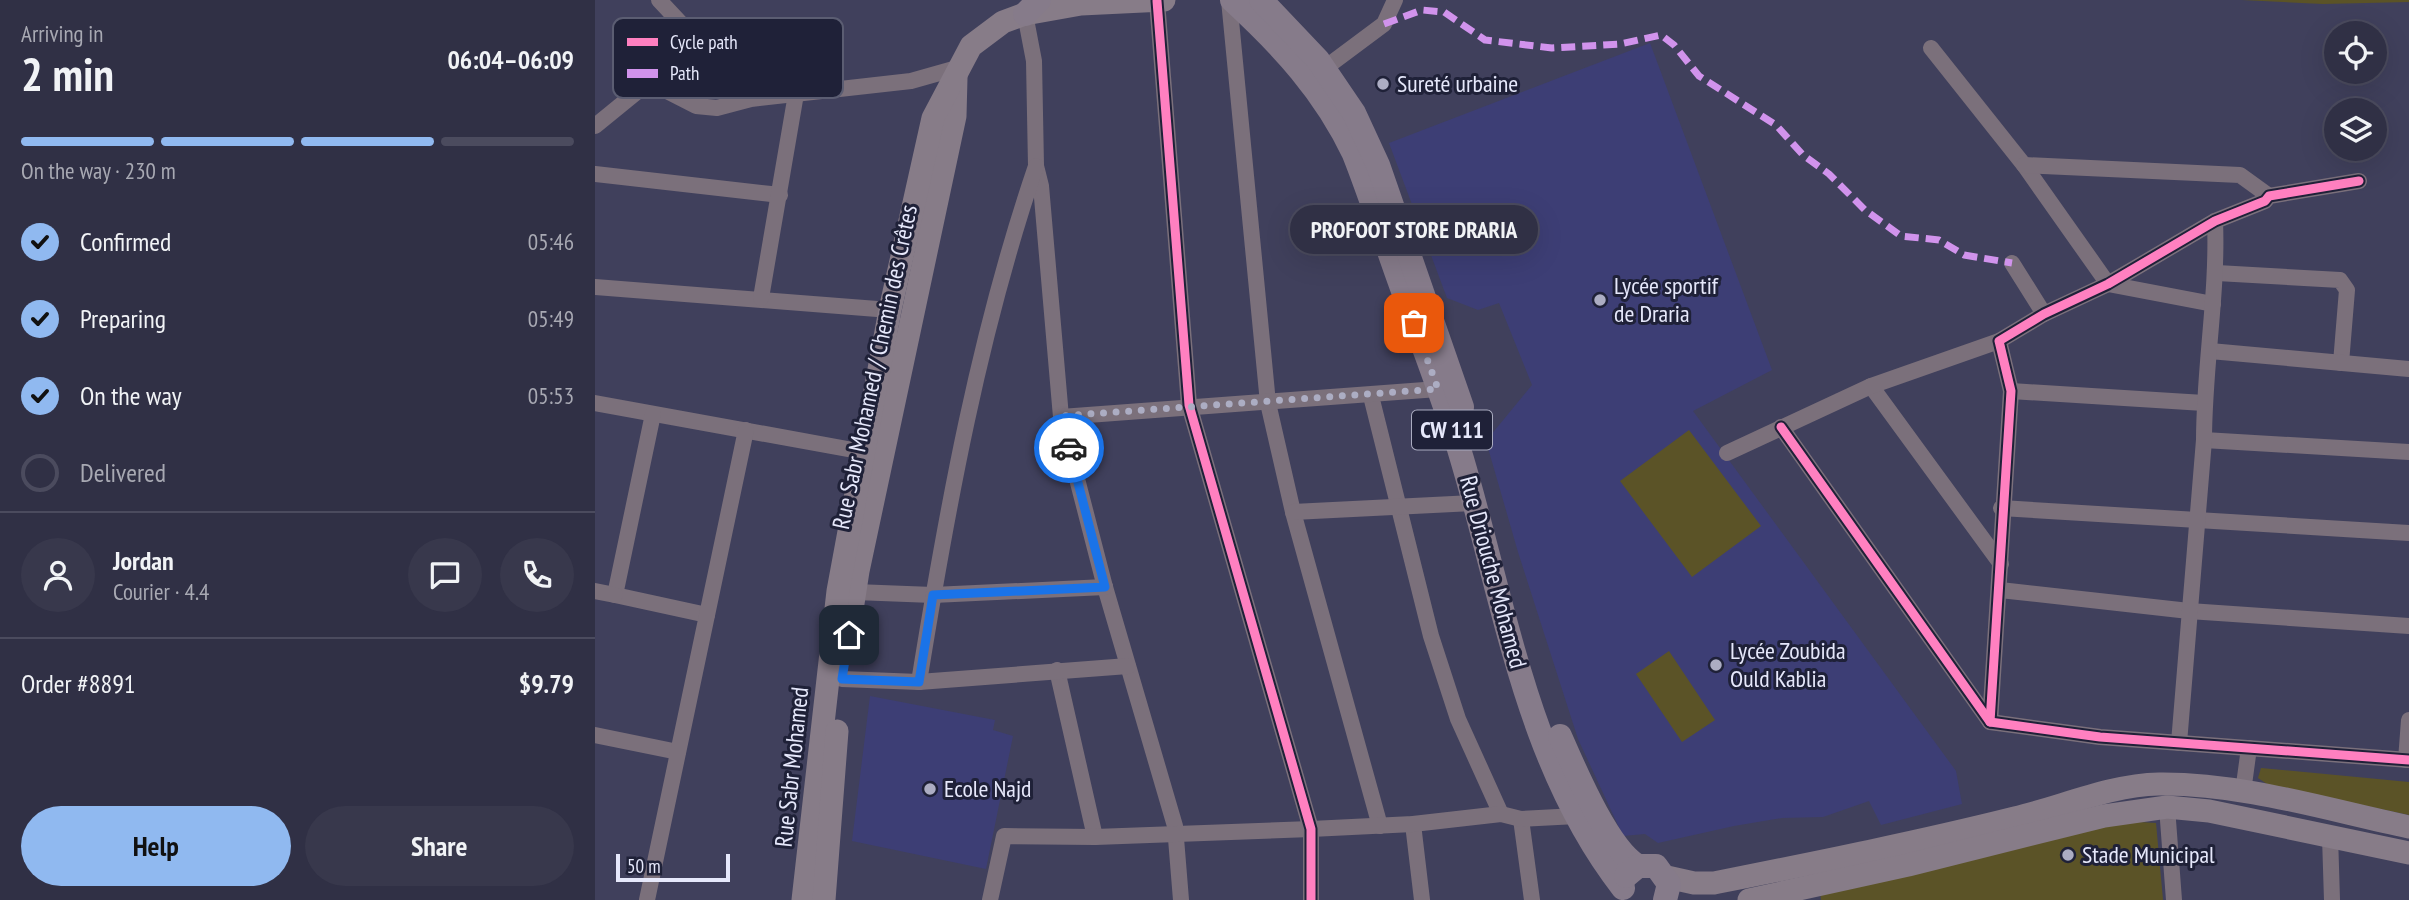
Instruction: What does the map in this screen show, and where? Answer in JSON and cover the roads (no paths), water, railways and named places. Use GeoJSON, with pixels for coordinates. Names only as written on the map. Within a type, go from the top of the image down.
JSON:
{"type":"FeatureCollection","features":[{"type":"Feature","properties":{"kind":"main road"},"geometry":{"type":"LineString","coordinates":[[957,68],[971,46],[985,32],[1033,7],[1080,2],[1160,0]]}},
{"type":"Feature","properties":{"kind":"main road","name":"Rue Driouche Mohamed"},"geometry":{"type":"LineString","coordinates":[[1230,0],[1293,59],[1325,100],[1361,171],[1438,389],[1473,503],[1511,646],[1541,731],[1577,816],[1599,856],[1626,894]]}},
{"type":"Feature","properties":{"kind":"main road","name":"Rue Driouche Mohamed"},"geometry":{"type":"LineString","coordinates":[[1261,0],[1325,68],[1345,97],[1378,164],[1481,467],[1527,654],[1542,699],[1612,840],[1625,859],[1638,866]]}},
{"type":"Feature","properties":{"kind":"main road","name":"Rue Sabr Mohamed"},"geometry":{"type":"LineString","coordinates":[[803,900],[838,591],[890,310],[933,118],[957,68]]}},
{"type":"Feature","properties":{"kind":"main road","name":"Rue Sabr Mohamed / Chemin des Crêtes"},"geometry":{"type":"LineString","coordinates":[[824,900],[842,679],[855,592],[955,116],[957,68]]}},
{"type":"Feature","properties":{"kind":"main road"},"geometry":{"type":"LineString","coordinates":[[1626,894],[1629,872],[1638,866],[1656,866],[1666,889],[1694,883],[1714,883],[2004,821],[2124,788],[2157,784],[2243,792],[2409,827]]}},
{"type":"Feature","properties":{"kind":"main road"},"geometry":{"type":"LineString","coordinates":[[1749,900],[1808,893],[2104,816],[2167,807],[2209,811],[2409,853]]}},
{"type":"Feature","properties":{"kind":"street"},"geometry":{"type":"LineString","coordinates":[[1160,0],[1189,405],[1311,829],[1311,900]]}},
{"type":"Feature","properties":{"kind":"street"},"geometry":{"type":"LineString","coordinates":[[1230,0],[1268,403],[1293,512],[1380,826]]}},
{"type":"Feature","properties":{"kind":"street"},"geometry":{"type":"LineString","coordinates":[[1325,68],[1384,24],[1395,0]]}},
{"type":"Feature","properties":{"kind":"street"},"geometry":{"type":"LineString","coordinates":[[670,4],[681,18]]}},
{"type":"Feature","properties":{"kind":"street"},"geometry":{"type":"LineString","coordinates":[[1033,7],[1036,166],[1041,187],[1061,416],[1105,587],[1176,834],[1181,900]]}},
{"type":"Feature","properties":{"kind":"street"},"geometry":{"type":"LineString","coordinates":[[1931,48],[2024,164],[2108,284],[2213,304]]}},
{"type":"Feature","properties":{"kind":"street"},"geometry":{"type":"LineString","coordinates":[[843,89],[911,81],[957,68]]}},
{"type":"Feature","properties":{"kind":"street"},"geometry":{"type":"LineString","coordinates":[[595,126],[629,98]]}},
{"type":"Feature","properties":{"kind":"street"},"geometry":{"type":"LineString","coordinates":[[680,98],[696,106],[717,108],[760,98]]}},
{"type":"Feature","properties":{"kind":"street"},"geometry":{"type":"LineString","coordinates":[[761,298],[795,98]]}},
{"type":"Feature","properties":{"kind":"street"},"geometry":{"type":"LineString","coordinates":[[2024,164],[2240,175],[2269,195],[2359,181]]}},
{"type":"Feature","properties":{"kind":"street"},"geometry":{"type":"LineString","coordinates":[[919,682],[968,414],[1017,221],[1036,166]]}},
{"type":"Feature","properties":{"kind":"street"},"geometry":{"type":"LineString","coordinates":[[595,174],[780,195]]}},
{"type":"Feature","properties":{"kind":"street"},"geometry":{"type":"LineString","coordinates":[[1727,453],[1871,386],[1999,341],[2044,314],[2108,284],[2215,221],[2265,201],[2269,195]]}},
{"type":"Feature","properties":{"kind":"street"},"geometry":{"type":"LineString","coordinates":[[2179,743],[2204,440],[2204,403],[2217,273],[2215,221]]}},
{"type":"Feature","properties":{"kind":"street"},"geometry":{"type":"LineString","coordinates":[[2011,263],[2044,314]]}},
{"type":"Feature","properties":{"kind":"street"},"geometry":{"type":"LineString","coordinates":[[2217,273],[2340,280],[2347,290],[2341,363]]}},
{"type":"Feature","properties":{"kind":"street"},"geometry":{"type":"LineString","coordinates":[[595,287],[890,310]]}},
{"type":"Feature","properties":{"kind":"street"},"geometry":{"type":"LineString","coordinates":[[1990,722],[2000,590],[2001,508],[2011,391],[1999,341]]}},
{"type":"Feature","properties":{"kind":"street"},"geometry":{"type":"LineString","coordinates":[[2210,351],[2409,369]]}},
{"type":"Feature","properties":{"kind":"street"},"geometry":{"type":"LineString","coordinates":[[1871,386],[2001,564]]}},
{"type":"Feature","properties":{"kind":"street"},"geometry":{"type":"LineString","coordinates":[[1061,416],[1189,405],[1371,396],[1438,389]]}},
{"type":"Feature","properties":{"kind":"street"},"geometry":{"type":"LineString","coordinates":[[2011,391],[2204,403]]}},
{"type":"Feature","properties":{"kind":"street"},"geometry":{"type":"LineString","coordinates":[[1371,396],[1431,636],[1458,719],[1501,814]]}},
{"type":"Feature","properties":{"kind":"street"},"geometry":{"type":"LineString","coordinates":[[595,403],[864,452]]}},
{"type":"Feature","properties":{"kind":"street"},"geometry":{"type":"LineString","coordinates":[[615,595],[653,414]]}},
{"type":"Feature","properties":{"kind":"street"},"geometry":{"type":"LineString","coordinates":[[1781,427],[1990,722],[2101,737],[2408,760],[2409,720]]}},
{"type":"Feature","properties":{"kind":"street"},"geometry":{"type":"LineString","coordinates":[[647,900],[746,430]]}},
{"type":"Feature","properties":{"kind":"street"},"geometry":{"type":"LineString","coordinates":[[2204,440],[2409,452]]}},
{"type":"Feature","properties":{"kind":"street"},"geometry":{"type":"LineString","coordinates":[[1293,512],[1473,503]]}},
{"type":"Feature","properties":{"kind":"street"},"geometry":{"type":"LineString","coordinates":[[2001,508],[2409,533]]}},
{"type":"Feature","properties":{"kind":"street"},"geometry":{"type":"LineString","coordinates":[[855,592],[933,595],[1105,587]]}},
{"type":"Feature","properties":{"kind":"street"},"geometry":{"type":"LineString","coordinates":[[2000,590],[2189,611],[2409,626]]}},
{"type":"Feature","properties":{"kind":"street"},"geometry":{"type":"LineString","coordinates":[[595,591],[707,615]]}},
{"type":"Feature","properties":{"kind":"street"},"geometry":{"type":"LineString","coordinates":[[842,679],[919,682],[1128,666]]}},
{"type":"Feature","properties":{"kind":"street"},"geometry":{"type":"LineString","coordinates":[[1057,670],[1095,837]]}},
{"type":"Feature","properties":{"kind":"street"},"geometry":{"type":"LineString","coordinates":[[595,735],[678,752]]}},
{"type":"Feature","properties":{"kind":"street"},"geometry":{"type":"LineString","coordinates":[[2243,792],[2249,748]]}},
{"type":"Feature","properties":{"kind":"street"},"geometry":{"type":"LineString","coordinates":[[2167,807],[2174,900]]}},
{"type":"Feature","properties":{"kind":"street"},"geometry":{"type":"LineString","coordinates":[[990,900],[1004,836],[1095,837],[1380,826],[1501,814],[1521,819],[1577,816]]}},
{"type":"Feature","properties":{"kind":"street"},"geometry":{"type":"LineString","coordinates":[[1521,819],[1532,900]]}},
{"type":"Feature","properties":{"kind":"street"},"geometry":{"type":"LineString","coordinates":[[1413,824],[1422,900]]}},
{"type":"Feature","properties":{"kind":"street"},"geometry":{"type":"LineString","coordinates":[[2330,836],[2332,900]]}},
{"type":"Feature","properties":{"kind":"place","name":"Sureté urbaine"},"geometry":{"type":"Point","coordinates":[1383,84]}},
{"type":"Feature","properties":{"kind":"place","name":"Lycée sportif de Draria"},"geometry":{"type":"Point","coordinates":[1600,300]}},
{"type":"Feature","properties":{"kind":"place","name":"PROFOOT STORE DRARIA"},"geometry":{"type":"Point","coordinates":[1414,323]}},
{"type":"Feature","properties":{"kind":"place","name":"Lycée Zoubida Ould Kablia"},"geometry":{"type":"Point","coordinates":[1716,665]}},
{"type":"Feature","properties":{"kind":"place","name":"Ecole Najd"},"geometry":{"type":"Point","coordinates":[930,789]}},
{"type":"Feature","properties":{"kind":"place","name":"Stade Municipal"},"geometry":{"type":"Point","coordinates":[2068,855]}}]}
